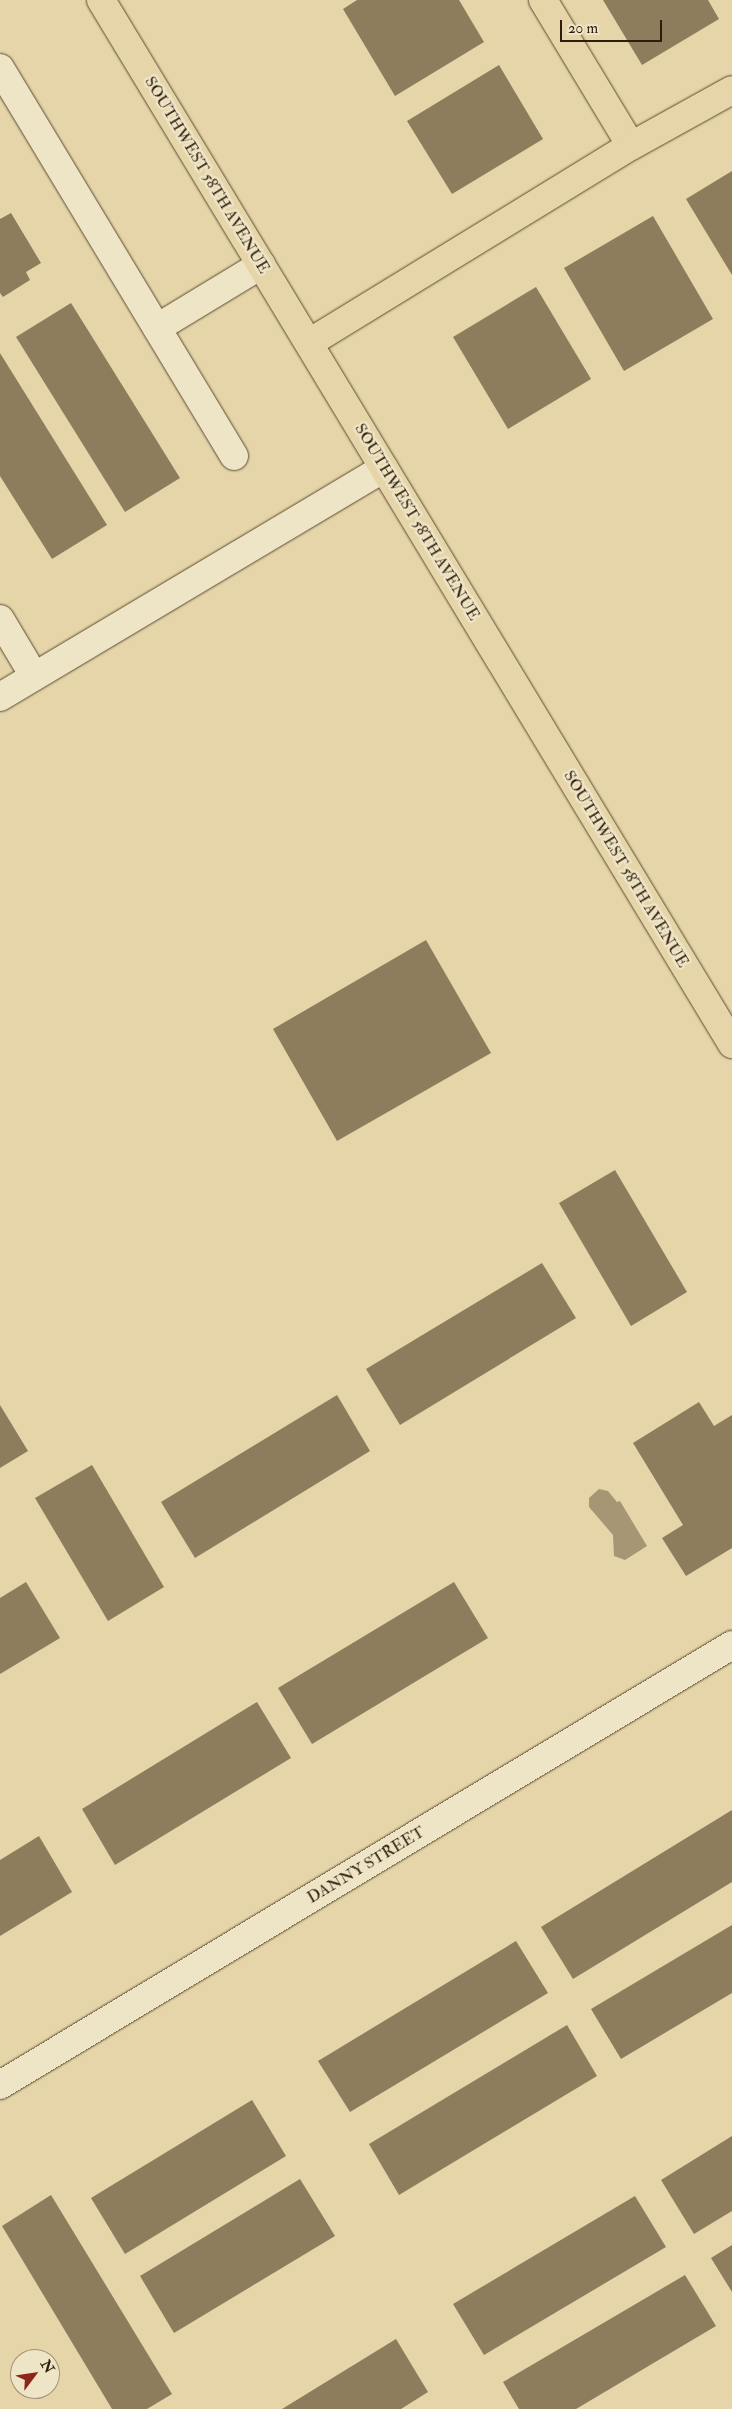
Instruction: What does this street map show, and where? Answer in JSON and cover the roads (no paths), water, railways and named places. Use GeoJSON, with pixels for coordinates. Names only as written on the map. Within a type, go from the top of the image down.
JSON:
{"type":"FeatureCollection","features":[{"type":"Feature","properties":{"kind":"main road","name":"SOUTHWEST 58TH AVENUE"},"geometry":{"type":"LineString","coordinates":[[101,0],[732,1044]]}},
{"type":"Feature","properties":{"kind":"main road"},"geometry":{"type":"LineString","coordinates":[[543,0],[631,146]]}},
{"type":"Feature","properties":{"kind":"main road"},"geometry":{"type":"LineString","coordinates":[[308,344],[631,146],[732,90]]}},
{"type":"Feature","properties":{"kind":"street"},"geometry":{"type":"LineString","coordinates":[[0,68],[234,456]]}},
{"type":"Feature","properties":{"kind":"street"},"geometry":{"type":"LineString","coordinates":[[157,328],[262,265]]}},
{"type":"Feature","properties":{"kind":"street"},"geometry":{"type":"LineString","coordinates":[[0,697],[384,468]]}},
{"type":"Feature","properties":{"kind":"street"},"geometry":{"type":"LineString","coordinates":[[0,619],[34,676]]}},
{"type":"Feature","properties":{"kind":"street","name":"DANNY STREET"},"geometry":{"type":"LineString","coordinates":[[0,2085],[732,1645]]}}]}
